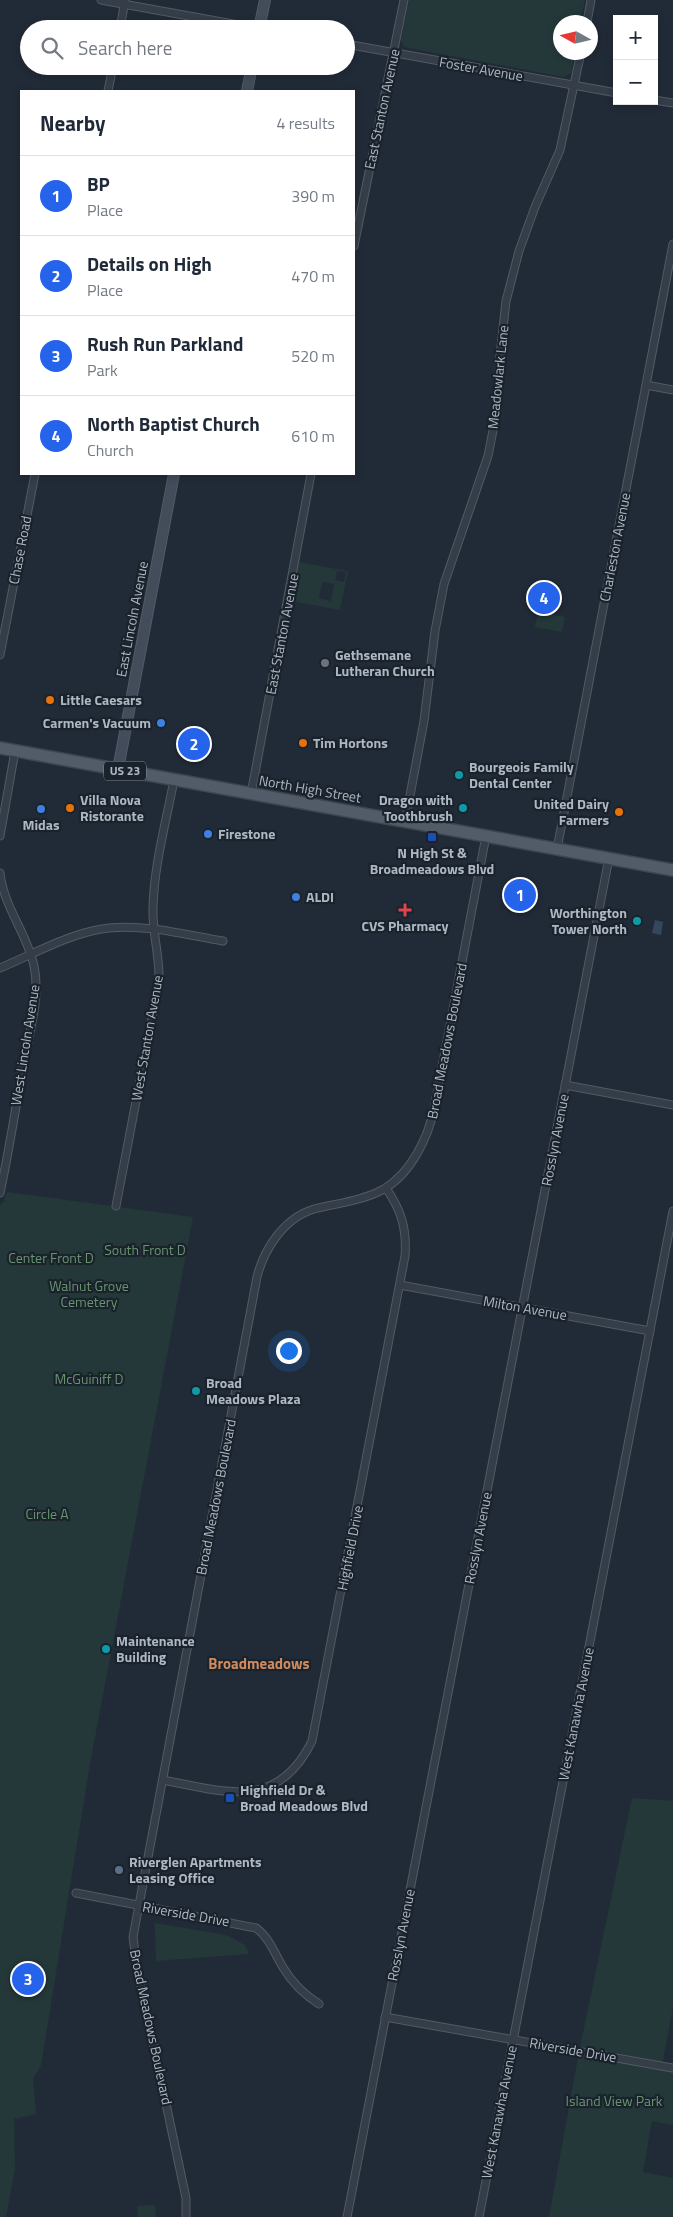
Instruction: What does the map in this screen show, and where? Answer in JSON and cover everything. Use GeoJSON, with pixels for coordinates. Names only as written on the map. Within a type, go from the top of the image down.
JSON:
{"type":"FeatureCollection","features":[{"type":"Feature","properties":{"kind":"main road"},"geometry":{"type":"LineString","coordinates":[[262,20],[265,0]]}},
{"type":"Feature","properties":{"kind":"main road"},"geometry":{"type":"LineString","coordinates":[[248,90],[251,75]]}},
{"type":"Feature","properties":{"kind":"main road","name":"East Lincoln Avenue"},"geometry":{"type":"LineString","coordinates":[[118,769],[174,475]]}},
{"type":"Feature","properties":{"kind":"main road","name":"North High Street"},"geometry":{"type":"LineString","coordinates":[[0,748],[673,870]]}},
{"type":"Feature","properties":{"kind":"street"},"geometry":{"type":"LineString","coordinates":[[101,0],[125,2],[215,20]]}},
{"type":"Feature","properties":{"kind":"street","name":"East Stanton Avenue"},"geometry":{"type":"LineString","coordinates":[[355,241],[404,0]]}},
{"type":"Feature","properties":{"kind":"street"},"geometry":{"type":"LineString","coordinates":[[588,15],[591,0]]}},
{"type":"Feature","properties":{"kind":"street"},"geometry":{"type":"LineString","coordinates":[[122,20],[125,2]]}},
{"type":"Feature","properties":{"kind":"street","name":"Foster Avenue"},"geometry":{"type":"LineString","coordinates":[[355,46],[613,92]]}},
{"type":"Feature","properties":{"kind":"street","name":"Meadowlark Lane"},"geometry":{"type":"LineString","coordinates":[[405,822],[424,721],[435,631],[444,584],[488,456],[492,438],[497,410],[506,301],[519,251],[535,207],[560,150],[579,60]]}},
{"type":"Feature","properties":{"kind":"street"},"geometry":{"type":"LineString","coordinates":[[108,90],[111,75]]}},
{"type":"Feature","properties":{"kind":"street"},"geometry":{"type":"LineString","coordinates":[[658,101],[673,103]]}},
{"type":"Feature","properties":{"kind":"street","name":"Charleston Avenue"},"geometry":{"type":"LineString","coordinates":[[556,849],[673,244]]}},
{"type":"Feature","properties":{"kind":"street"},"geometry":{"type":"LineString","coordinates":[[646,385],[673,390]]}},
{"type":"Feature","properties":{"kind":"street","name":"Chase Road"},"geometry":{"type":"LineString","coordinates":[[0,655],[35,475]]}},
{"type":"Feature","properties":{"kind":"street","name":"East Stanton Avenue"},"geometry":{"type":"LineString","coordinates":[[251,794],[311,475]]}},
{"type":"Feature","properties":{"kind":"street"},"geometry":{"type":"LineString","coordinates":[[0,836],[15,751]]}},
{"type":"Feature","properties":{"kind":"street","name":"West Stanton Avenue"},"geometry":{"type":"LineString","coordinates":[[116,1206],[159,981],[160,964],[152,910],[155,880],[174,780]]}},
{"type":"Feature","properties":{"kind":"street","name":"Broad Meadows Boulevard"},"geometry":{"type":"LineString","coordinates":[[186,2217],[185,2191],[136,1960],[133,1937],[260,1268],[277,1236],[299,1216],[314,1210],[362,1198],[386,1188],[417,1153],[432,1119],[486,836]]}},
{"type":"Feature","properties":{"kind":"street","name":"Rosslyn Avenue"},"geometry":{"type":"LineString","coordinates":[[347,2217],[609,858]]}},
{"type":"Feature","properties":{"kind":"street","name":"West Lincoln Avenue"},"geometry":{"type":"LineString","coordinates":[[0,873],[3,901],[31,955],[34,966],[35,1000],[0,1193]]}},
{"type":"Feature","properties":{"kind":"street"},"geometry":{"type":"LineString","coordinates":[[0,968],[83,934],[106,928],[154,929],[223,942]]}},
{"type":"Feature","properties":{"kind":"street"},"geometry":{"type":"LineString","coordinates":[[565,1085],[673,1105]]}},
{"type":"Feature","properties":{"kind":"street","name":"Highfield Drive"},"geometry":{"type":"LineString","coordinates":[[163,1780],[236,1793],[265,1789],[296,1768],[312,1741],[405,1256],[405,1227],[396,1204],[386,1188]]}},
{"type":"Feature","properties":{"kind":"street","name":"West Kanawha Avenue"},"geometry":{"type":"LineString","coordinates":[[479,2217],[673,1211]]}},
{"type":"Feature","properties":{"kind":"street","name":"Milton Avenue"},"geometry":{"type":"LineString","coordinates":[[400,1285],[650,1331]]}},
{"type":"Feature","properties":{"kind":"street","name":"Riverside Drive"},"geometry":{"type":"LineString","coordinates":[[76,1893],[256,1928],[265,1935],[284,1968],[301,1991],[319,2004]]}},
{"type":"Feature","properties":{"kind":"street","name":"Riverside Drive"},"geometry":{"type":"LineString","coordinates":[[385,2017],[673,2068]]}},
{"type":"Feature","properties":{"kind":"green space"},"geometry":{"type":"Polygon","coordinates":[[[409,0],[585,0],[582,15],[553,15],[553,60],[574,60],[571,73],[563,77],[404,47],[401,40],[409,0]]]}},
{"type":"Feature","properties":{"kind":"green space"},"geometry":{"type":"Polygon","coordinates":[[[298,562],[348,571],[340,610],[291,601],[298,562]],[[337,571],[335,580],[344,582],[346,572],[337,571]],[[322,582],[319,598],[331,601],[334,584],[322,582]]]}},
{"type":"Feature","properties":{"kind":"green space"},"geometry":{"type":"Polygon","coordinates":[[[538,612],[565,617],[562,632],[535,627],[538,612]]]}},
{"type":"Feature","properties":{"kind":"green space","name":"Walnut Grove Cemetery"},"geometry":{"type":"Polygon","coordinates":[[[7,1192],[193,1217],[90,1764],[41,2065],[33,2079],[36,2114],[14,2119],[15,2168],[6,2217],[0,2217],[0,1205],[4,1202],[7,1192]]]}},
{"type":"Feature","properties":{"kind":"green space","name":"Island View Park"},"geometry":{"type":"Polygon","coordinates":[[[632,1798],[673,1801],[673,2007],[662,2066],[673,2068],[673,2125],[652,2121],[643,2172],[673,2178],[673,2217],[549,2217],[579,2052],[632,1798]]]}},
{"type":"Feature","properties":{"kind":"green space"},"geometry":{"type":"Polygon","coordinates":[[[155,1923],[226,1935],[245,1945],[249,1954],[156,1961],[155,1923]]]}},
{"type":"Feature","properties":{"kind":"green space"},"geometry":{"type":"Polygon","coordinates":[[[155,2205],[156,2217],[138,2217],[137,2206],[155,2205]]]}},
{"type":"Feature","properties":{"kind":"water"},"geometry":{"type":"Polygon","coordinates":[[[655,920],[663,922],[661,935],[652,933],[655,920]]]}},
{"type":"Feature","properties":{"kind":"place","name":"North Baptist Church"},"geometry":{"type":"Point","coordinates":[544,598]}},
{"type":"Feature","properties":{"kind":"place","name":"Gethsemane Lutheran Church"},"geometry":{"type":"Point","coordinates":[325,663]}},
{"type":"Feature","properties":{"kind":"place","name":"Little Caesars"},"geometry":{"type":"Point","coordinates":[50,700]}},
{"type":"Feature","properties":{"kind":"place","name":"Carmen's Vacuum"},"geometry":{"type":"Point","coordinates":[161,723]}},
{"type":"Feature","properties":{"kind":"place","name":"Tim Hortons"},"geometry":{"type":"Point","coordinates":[303,743]}},
{"type":"Feature","properties":{"kind":"place","name":"Details on High"},"geometry":{"type":"Point","coordinates":[194,744]}},
{"type":"Feature","properties":{"kind":"place","name":"Bourgeois Family Dental Center"},"geometry":{"type":"Point","coordinates":[459,775]}},
{"type":"Feature","properties":{"kind":"place","name":"Villa Nova Ristorante"},"geometry":{"type":"Point","coordinates":[70,808]}},
{"type":"Feature","properties":{"kind":"place","name":"Dragon with Toothbrush"},"geometry":{"type":"Point","coordinates":[463,808]}},
{"type":"Feature","properties":{"kind":"place","name":"Midas"},"geometry":{"type":"Point","coordinates":[41,809]}},
{"type":"Feature","properties":{"kind":"place","name":"United Dairy Farmers"},"geometry":{"type":"Point","coordinates":[619,812]}},
{"type":"Feature","properties":{"kind":"place","name":"Firestone"},"geometry":{"type":"Point","coordinates":[208,834]}},
{"type":"Feature","properties":{"kind":"place","name":"N High St & Broadmeadows Blvd"},"geometry":{"type":"Point","coordinates":[432,837]}},
{"type":"Feature","properties":{"kind":"place","name":"BP"},"geometry":{"type":"Point","coordinates":[520,895]}},
{"type":"Feature","properties":{"kind":"place","name":"ALDI"},"geometry":{"type":"Point","coordinates":[296,897]}},
{"type":"Feature","properties":{"kind":"place","name":"CVS Pharmacy"},"geometry":{"type":"Point","coordinates":[405,910]}},
{"type":"Feature","properties":{"kind":"place","name":"Worthington Tower North"},"geometry":{"type":"Point","coordinates":[637,921]}},
{"type":"Feature","properties":{"kind":"place","name":"Broad Meadows Plaza"},"geometry":{"type":"Point","coordinates":[196,1391]}},
{"type":"Feature","properties":{"kind":"place","name":"Maintenance Building"},"geometry":{"type":"Point","coordinates":[106,1649]}},
{"type":"Feature","properties":{"kind":"place","name":"Highfield Dr & Broad Meadows Blvd"},"geometry":{"type":"Point","coordinates":[230,1798]}},
{"type":"Feature","properties":{"kind":"place","name":"Riverglen Apartments Leasing Office"},"geometry":{"type":"Point","coordinates":[119,1870]}},
{"type":"Feature","properties":{"kind":"place","name":"Rush Run Parkland"},"geometry":{"type":"Point","coordinates":[28,1979]}},
{"type":"Feature","properties":{"kind":"district","name":"Broadmeadows"},"geometry":{"type":"Point","coordinates":[259,1664]}},
{"type":"Feature","properties":{"kind":"park label","name":"South Front D"},"geometry":{"type":"Point","coordinates":[145,1250]}},
{"type":"Feature","properties":{"kind":"park label","name":"Center Front D"},"geometry":{"type":"Point","coordinates":[51,1258]}},
{"type":"Feature","properties":{"kind":"park label","name":"McGuiniff D"},"geometry":{"type":"Point","coordinates":[89,1379]}},
{"type":"Feature","properties":{"kind":"park label","name":"Circle A"},"geometry":{"type":"Point","coordinates":[47,1514]}}]}
